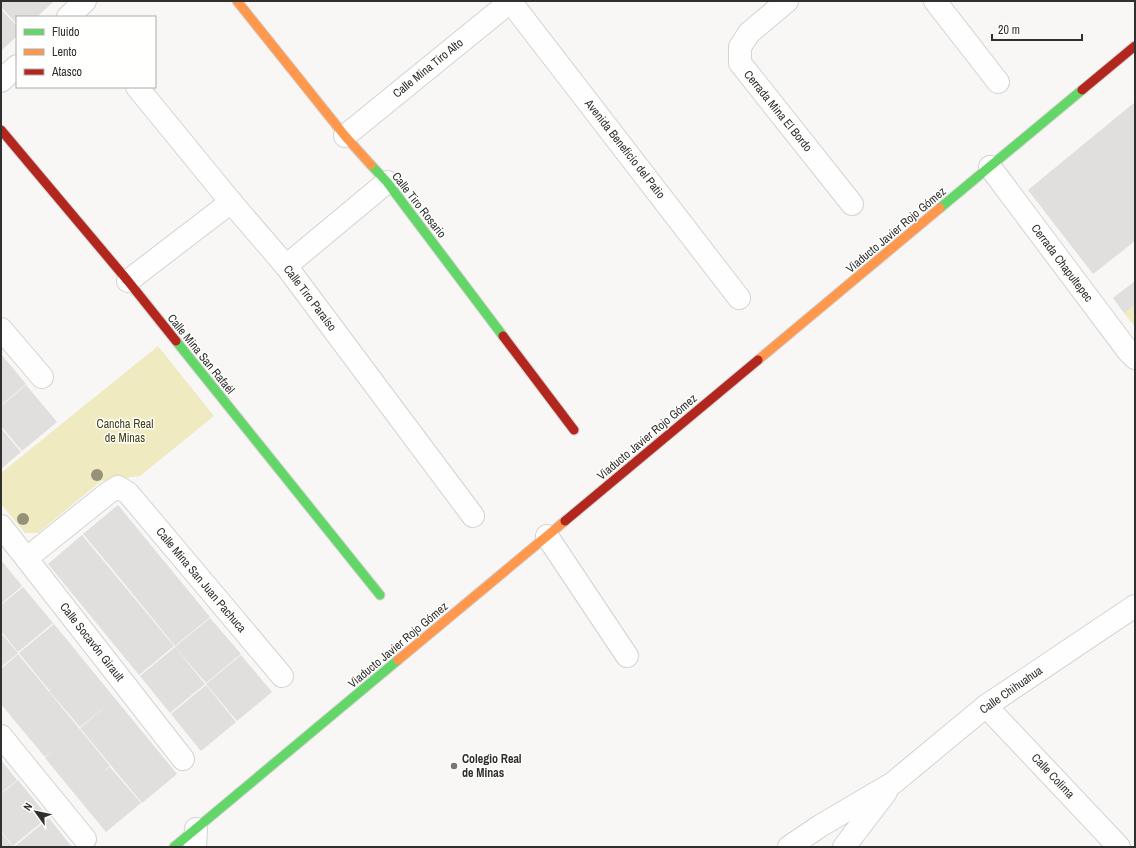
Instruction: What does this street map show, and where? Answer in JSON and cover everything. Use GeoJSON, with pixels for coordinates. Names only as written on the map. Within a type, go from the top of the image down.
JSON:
{"type":"FeatureCollection","features":[{"type":"Feature","properties":{"kind":"main road","name":"Calle Tiro Rosario"},"geometry":{"type":"LineString","coordinates":[[237,1],[345,136],[387,182],[574,430]]}},
{"type":"Feature","properties":{"kind":"main road","name":"Viaducto Javier Rojo Gómez"},"geometry":{"type":"LineString","coordinates":[[174,847],[196,838],[547,536],[1135,46]]}},
{"type":"Feature","properties":{"kind":"main road","name":"Calle Mina San Rafaél"},"geometry":{"type":"LineString","coordinates":[[1,130],[128,281],[380,594]]}},
{"type":"Feature","properties":{"kind":"street","name":"Calle Mina Tiro Alto"},"geometry":{"type":"LineString","coordinates":[[345,136],[511,1]]}},
{"type":"Feature","properties":{"kind":"street","name":"Avenida Beneficio del Patio"},"geometry":{"type":"LineString","coordinates":[[511,1],[739,298]]}},
{"type":"Feature","properties":{"kind":"street","name":"Cerrada Mina El Bordo"},"geometry":{"type":"LineString","coordinates":[[787,1],[749,33],[740,47],[740,63],[852,204]]}},
{"type":"Feature","properties":{"kind":"street"},"geometry":{"type":"LineString","coordinates":[[935,1],[998,82]]}},
{"type":"Feature","properties":{"kind":"street"},"geometry":{"type":"LineString","coordinates":[[1,81],[16,67]]}},
{"type":"Feature","properties":{"kind":"street","name":"Calle Tiro Paraíso"},"geometry":{"type":"LineString","coordinates":[[138,88],[231,202],[286,266],[473,516]]}},
{"type":"Feature","properties":{"kind":"street","name":"Cerrada Chapultepec"},"geometry":{"type":"LineString","coordinates":[[990,167],[1123,345],[1135,358]]}},
{"type":"Feature","properties":{"kind":"street"},"geometry":{"type":"LineString","coordinates":[[286,266],[387,182]]}},
{"type":"Feature","properties":{"kind":"street"},"geometry":{"type":"LineString","coordinates":[[128,281],[231,202]]}},
{"type":"Feature","properties":{"kind":"street"},"geometry":{"type":"LineString","coordinates":[[1,329],[42,377]]}},
{"type":"Feature","properties":{"kind":"street","name":"Calle Mina San Juan Pachuca"},"geometry":{"type":"LineString","coordinates":[[27,558],[108,493],[118,487],[128,493],[282,676]]}},
{"type":"Feature","properties":{"kind":"street","name":"Calle Socavón Girault"},"geometry":{"type":"LineString","coordinates":[[1,526],[183,759]]}},
{"type":"Feature","properties":{"kind":"street"},"geometry":{"type":"LineString","coordinates":[[547,536],[626,656]]}},
{"type":"Feature","properties":{"kind":"street","name":"Calle Chihuahua"},"geometry":{"type":"LineString","coordinates":[[789,847],[820,826],[893,783],[986,706],[1135,606]]}},
{"type":"Feature","properties":{"kind":"street","name":"Calle Colima"},"geometry":{"type":"LineString","coordinates":[[986,706],[1119,847]]}},
{"type":"Feature","properties":{"kind":"street"},"geometry":{"type":"LineString","coordinates":[[1,736],[85,839]]}},
{"type":"Feature","properties":{"kind":"street","name":"Calle Chihuahua"},"geometry":{"type":"LineString","coordinates":[[844,847],[893,783]]}},
{"type":"Feature","properties":{"kind":"green space"},"geometry":{"type":"Polygon","coordinates":[[[1135,305],[1135,327],[1124,313],[1135,305]]]}},
{"type":"Feature","properties":{"kind":"green space","name":"Cancha Real de Minas"},"geometry":{"type":"Polygon","coordinates":[[[158,346],[214,416],[140,476],[101,481],[38,533],[25,533],[1,504],[1,473],[158,346]]]}},
{"type":"Feature","properties":{"kind":"building"},"geometry":{"type":"Polygon","coordinates":[[[1,1],[54,1],[38,16],[16,16],[16,23],[1,7],[1,1]]]}},
{"type":"Feature","properties":{"kind":"building"},"geometry":{"type":"Polygon","coordinates":[[[1,9],[16,25],[16,37],[1,51],[1,9]]]}},
{"type":"Feature","properties":{"kind":"building"},"geometry":{"type":"Polygon","coordinates":[[[1135,102],[1135,241],[1093,274],[1028,190],[1135,102]]]}},
{"type":"Feature","properties":{"kind":"building"},"geometry":{"type":"Polygon","coordinates":[[[1135,281],[1135,305],[1124,313],[1113,298],[1135,281]]]}},
{"type":"Feature","properties":{"kind":"building"},"geometry":{"type":"Polygon","coordinates":[[[1,354],[26,384],[1,405],[1,354]]]}},
{"type":"Feature","properties":{"kind":"building"},"geometry":{"type":"Polygon","coordinates":[[[26,385],[57,422],[22,451],[1,426],[1,406],[26,385]]]}},
{"type":"Feature","properties":{"kind":"building"},"geometry":{"type":"Polygon","coordinates":[[[1,428],[21,452],[1,469],[1,428]]]}},
{"type":"Feature","properties":{"kind":"building"},"geometry":{"type":"Polygon","coordinates":[[[118,505],[210,617],[175,646],[83,534],[118,505]]]}},
{"type":"Feature","properties":{"kind":"building"},"geometry":{"type":"Polygon","coordinates":[[[82,535],[174,646],[139,675],[48,564],[82,535]]]}},
{"type":"Feature","properties":{"kind":"building"},"geometry":{"type":"Polygon","coordinates":[[[1,560],[22,586],[1,604],[1,560]]]}},
{"type":"Feature","properties":{"kind":"building"},"geometry":{"type":"Polygon","coordinates":[[[23,587],[53,623],[18,652],[1,631],[1,605],[23,587]]]}},
{"type":"Feature","properties":{"kind":"building"},"geometry":{"type":"Polygon","coordinates":[[[210,618],[241,654],[206,683],[175,647],[210,618]]]}},
{"type":"Feature","properties":{"kind":"building"},"geometry":{"type":"Polygon","coordinates":[[[54,624],[177,774],[142,803],[80,728],[111,702],[80,727],[49,691],[53,686],[49,690],[19,653],[54,624]]]}},
{"type":"Feature","properties":{"kind":"building"},"geometry":{"type":"Polygon","coordinates":[[[1,633],[18,653],[1,667],[1,633]]]}},
{"type":"Feature","properties":{"kind":"building"},"geometry":{"type":"Polygon","coordinates":[[[175,647],[205,684],[170,713],[140,676],[175,647]]]}},
{"type":"Feature","properties":{"kind":"building"},"geometry":{"type":"Polygon","coordinates":[[[18,654],[110,766],[103,772],[110,767],[141,803],[106,832],[45,758],[52,752],[45,757],[1,704],[1,669],[18,654]]]}},
{"type":"Feature","properties":{"kind":"building"},"geometry":{"type":"Polygon","coordinates":[[[241,655],[272,692],[237,721],[206,684],[241,655]]]}},
{"type":"Feature","properties":{"kind":"building"},"geometry":{"type":"Polygon","coordinates":[[[206,685],[236,722],[201,751],[171,714],[206,685]]]}},
{"type":"Feature","properties":{"kind":"building"},"geometry":{"type":"Polygon","coordinates":[[[1,760],[17,780],[1,793],[1,760]]]}},
{"type":"Feature","properties":{"kind":"building"},"geometry":{"type":"Polygon","coordinates":[[[18,780],[48,817],[13,846],[1,831],[1,794],[18,780]]]}},
{"type":"Feature","properties":{"kind":"building"},"geometry":{"type":"Polygon","coordinates":[[[49,818],[72,847],[14,847],[49,818]]]}},
{"type":"Feature","properties":{"kind":"building"},"geometry":{"type":"Polygon","coordinates":[[[1,832],[13,847],[1,847],[1,832]]]}},
{"type":"Feature","properties":{"kind":"traffic: fast"},"geometry":{"type":"LineString","coordinates":[[940,208],[1082,90]]}},
{"type":"Feature","properties":{"kind":"traffic: fast"},"geometry":{"type":"LineString","coordinates":[[371,165],[387,182],[503,336]]}},
{"type":"Feature","properties":{"kind":"traffic: fast"},"geometry":{"type":"LineString","coordinates":[[176,341],[380,595]]}},
{"type":"Feature","properties":{"kind":"traffic: fast"},"geometry":{"type":"LineString","coordinates":[[174,847],[398,660]]}},
{"type":"Feature","properties":{"kind":"traffic: slow"},"geometry":{"type":"LineString","coordinates":[[237,1],[345,136],[371,165]]}},
{"type":"Feature","properties":{"kind":"traffic: slow"},"geometry":{"type":"LineString","coordinates":[[758,360],[940,208]]}},
{"type":"Feature","properties":{"kind":"traffic: slow"},"geometry":{"type":"LineString","coordinates":[[398,660],[565,521]]}},
{"type":"Feature","properties":{"kind":"traffic: jam"},"geometry":{"type":"LineString","coordinates":[[1082,90],[1135,46]]}},
{"type":"Feature","properties":{"kind":"traffic: jam"},"geometry":{"type":"LineString","coordinates":[[1,130],[128,281],[176,341]]}},
{"type":"Feature","properties":{"kind":"traffic: jam"},"geometry":{"type":"LineString","coordinates":[[503,336],[574,430]]}},
{"type":"Feature","properties":{"kind":"traffic: jam"},"geometry":{"type":"LineString","coordinates":[[565,521],[758,360]]}},
{"type":"Feature","properties":{"kind":"place","name":"Colegio Real de Minas"},"geometry":{"type":"Point","coordinates":[454,766]}}]}
